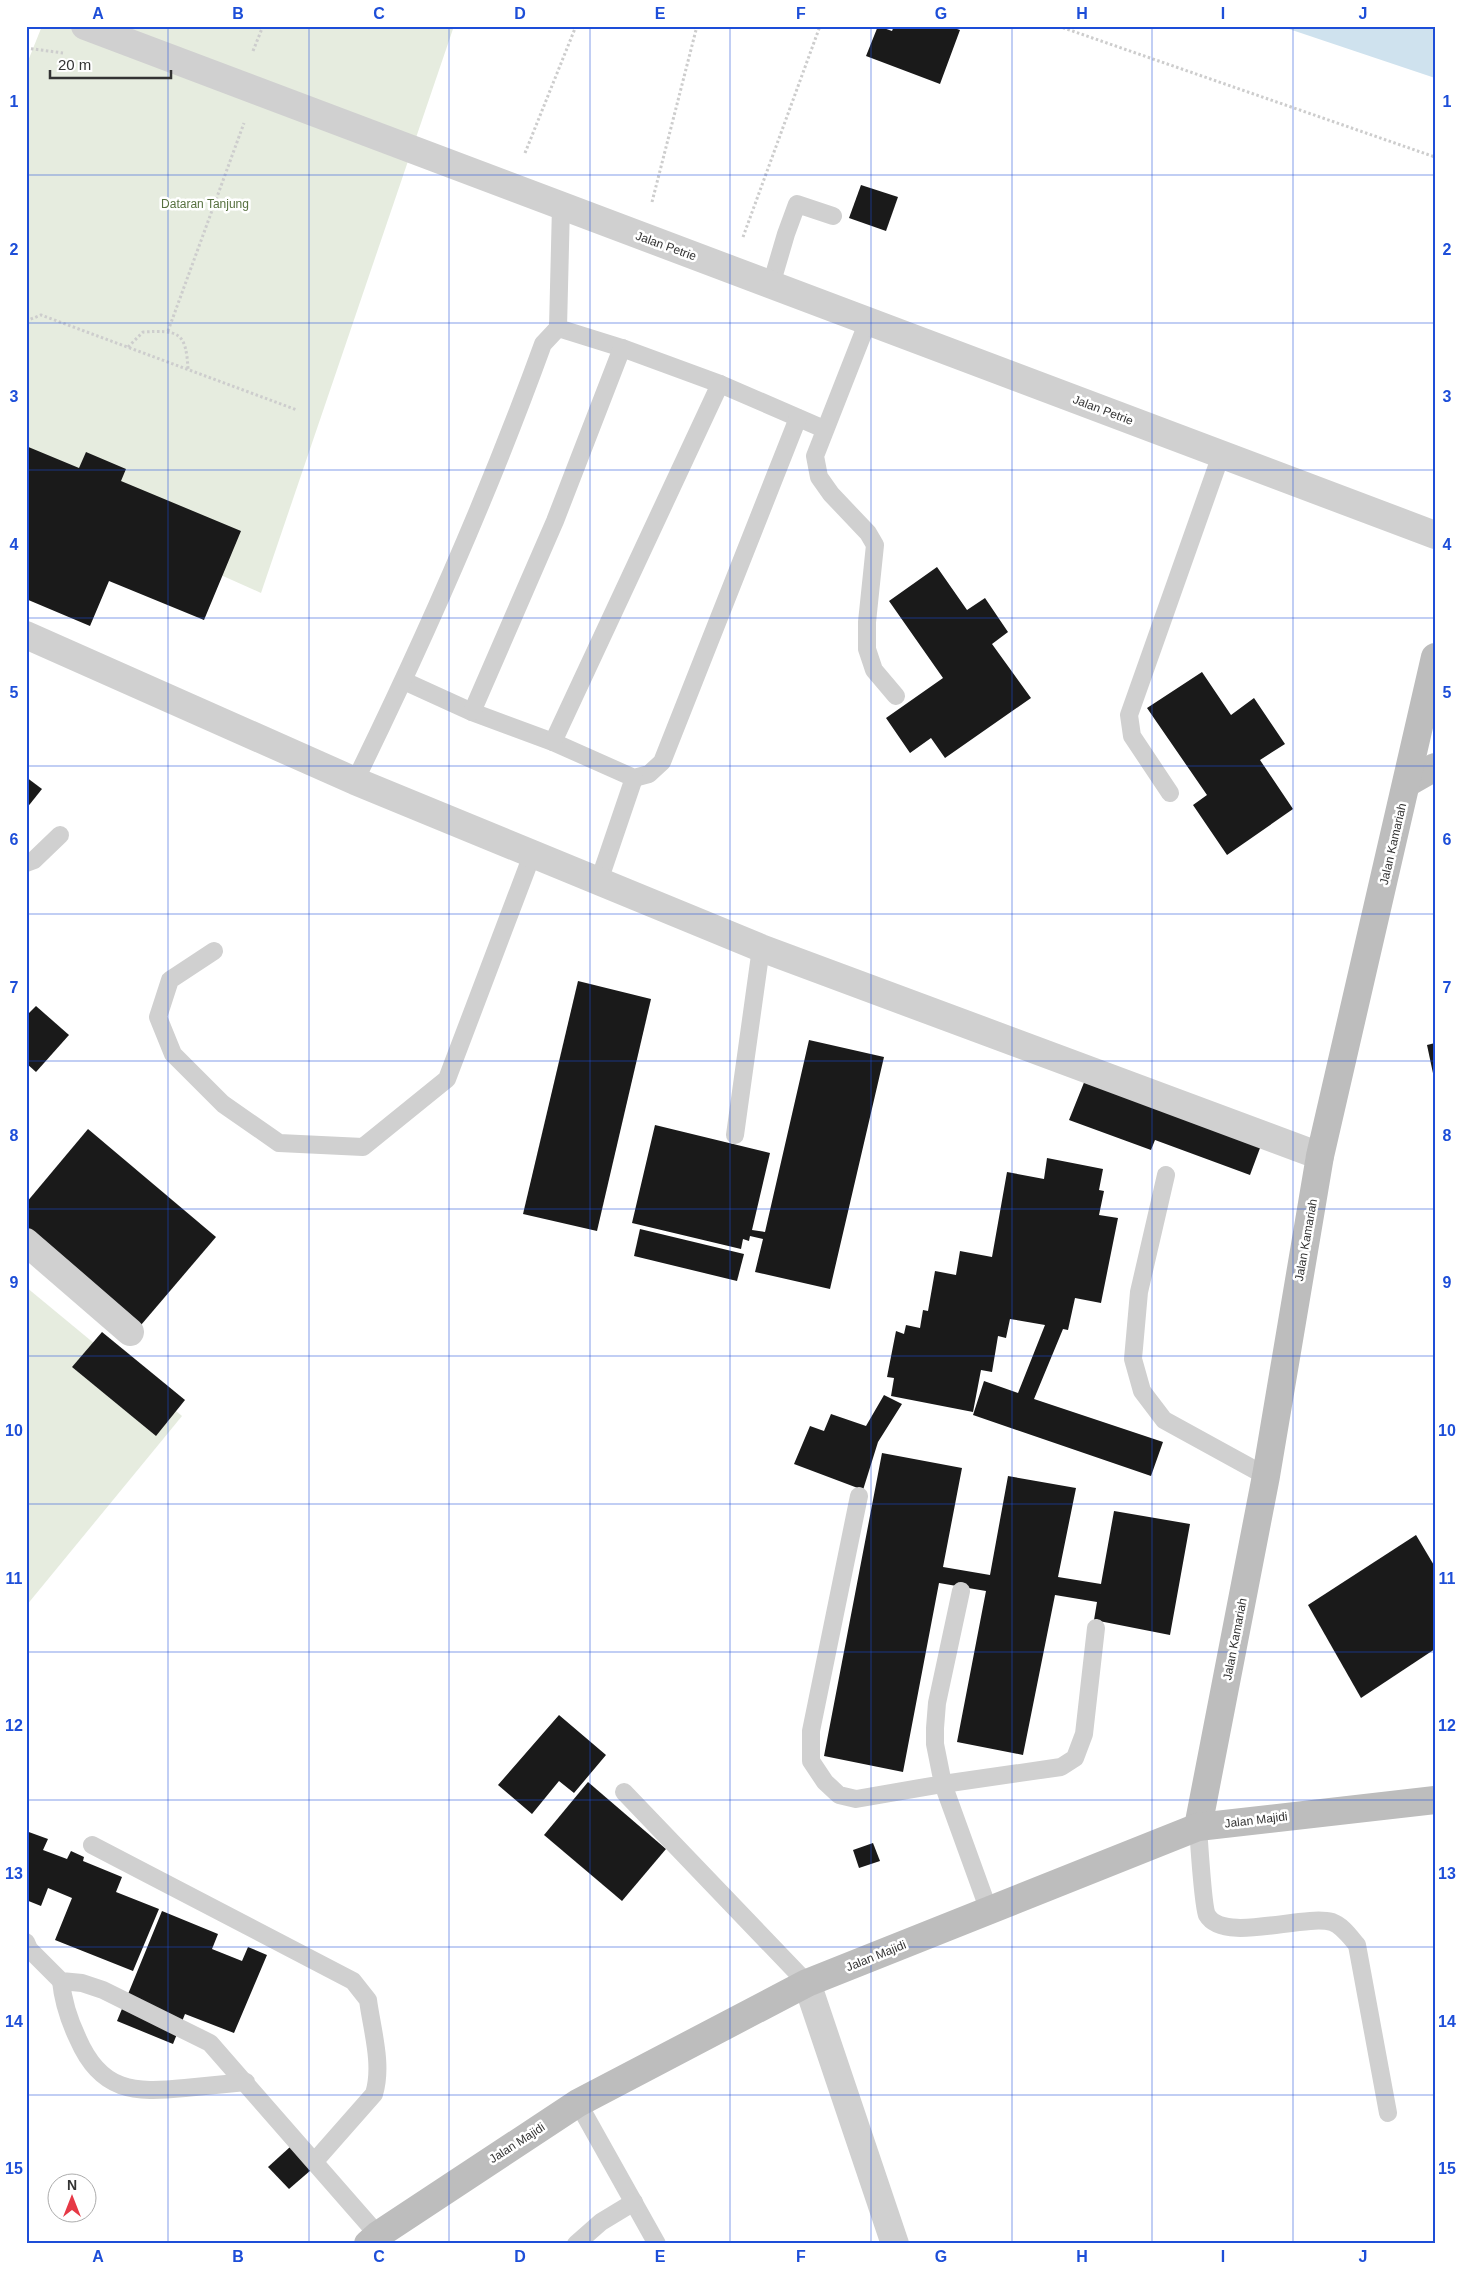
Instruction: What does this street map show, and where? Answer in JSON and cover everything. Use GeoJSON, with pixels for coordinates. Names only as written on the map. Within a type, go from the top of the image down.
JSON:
{"type":"FeatureCollection","features":[{"type":"Feature","properties":{"kind":"street","name":"Jalan Petrie"},"geometry":{"type":"LineString","coordinates":[[85,26],[1435,535]]}},
{"type":"Feature","properties":{"kind":"street"},"geometry":{"type":"LineString","coordinates":[[26,634],[355,781],[761,948],[1320,1156]]}},
{"type":"Feature","properties":{"kind":"street","name":"Jalan Kamariah"},"geometry":{"type":"LineString","coordinates":[[1198,1827],[1266,1476],[1320,1156],[1435,657]]}},
{"type":"Feature","properties":{"kind":"street"},"geometry":{"type":"LineString","coordinates":[[1407,783],[1435,766]]}},
{"type":"Feature","properties":{"kind":"street"},"geometry":{"type":"LineString","coordinates":[[26,1242],[130,1332]]}},
{"type":"Feature","properties":{"kind":"street","name":"Jalan Majidi"},"geometry":{"type":"LineString","coordinates":[[373,2239],[578,2102],[807,1983],[1198,1827],[1435,1800]]}},
{"type":"Feature","properties":{"kind":"street"},"geometry":{"type":"LineString","coordinates":[[807,1983],[895,2244]]}},
{"type":"Feature","properties":{"kind":"lane"},"geometry":{"type":"LineString","coordinates":[[771,285],[797,204],[833,216]]}},
{"type":"Feature","properties":{"kind":"lane"},"geometry":{"type":"LineString","coordinates":[[355,781],[404,681],[473,528],[543,344],[558,328],[561,206]]}},
{"type":"Feature","properties":{"kind":"lane"},"geometry":{"type":"LineString","coordinates":[[868,321],[815,456],[819,477],[831,494],[868,533],[875,545],[867,622],[867,649],[874,670],[896,696]]}},
{"type":"Feature","properties":{"kind":"lane"},"geometry":{"type":"LineString","coordinates":[[558,328],[622,348],[720,384],[824,429]]}},
{"type":"Feature","properties":{"kind":"lane"},"geometry":{"type":"LineString","coordinates":[[472,712],[555,521],[622,348]]}},
{"type":"Feature","properties":{"kind":"lane"},"geometry":{"type":"LineString","coordinates":[[553,742],[720,384]]}},
{"type":"Feature","properties":{"kind":"lane"},"geometry":{"type":"LineString","coordinates":[[404,681],[472,712],[553,742],[634,778],[649,774],[662,762],[798,418]]}},
{"type":"Feature","properties":{"kind":"lane"},"geometry":{"type":"LineString","coordinates":[[1170,793],[1132,736],[1129,715],[1221,455]]}},
{"type":"Feature","properties":{"kind":"lane"},"geometry":{"type":"LineString","coordinates":[[599,881],[634,778]]}},
{"type":"Feature","properties":{"kind":"lane"},"geometry":{"type":"LineString","coordinates":[[26,863],[34,860],[60,835]]}},
{"type":"Feature","properties":{"kind":"lane"},"geometry":{"type":"LineString","coordinates":[[214,951],[170,980],[158,1017],[173,1054],[223,1104],[279,1143],[363,1147],[447,1079],[532,855]]}},
{"type":"Feature","properties":{"kind":"lane"},"geometry":{"type":"LineString","coordinates":[[735,1135],[761,948]]}},
{"type":"Feature","properties":{"kind":"lane"},"geometry":{"type":"LineString","coordinates":[[1166,1175],[1138,1292],[1133,1359],[1142,1391],[1164,1420],[1266,1476]]}},
{"type":"Feature","properties":{"kind":"lane"},"geometry":{"type":"LineString","coordinates":[[859,1496],[811,1731],[811,1761],[825,1782],[839,1795],[856,1799],[1061,1767],[1075,1758],[1084,1734],[1096,1628]]}},
{"type":"Feature","properties":{"kind":"lane"},"geometry":{"type":"LineString","coordinates":[[961,1591],[937,1702],[935,1744],[943,1784],[989,1911]]}},
{"type":"Feature","properties":{"kind":"lane"},"geometry":{"type":"LineString","coordinates":[[624,1792],[807,1983]]}},
{"type":"Feature","properties":{"kind":"lane"},"geometry":{"type":"LineString","coordinates":[[1198,1827],[1206,1914],[1217,1925],[1236,1928],[1317,1920],[1334,1923],[1344,1930],[1357,1945],[1388,2113]]}},
{"type":"Feature","properties":{"kind":"lane"},"geometry":{"type":"LineString","coordinates":[[92,1845],[353,1981],[362,1990],[368,2000],[378,2071],[377,2084],[374,2094],[315,2161]]}},
{"type":"Feature","properties":{"kind":"lane"},"geometry":{"type":"LineString","coordinates":[[26,1942],[29,1949],[61,1981],[63,1998],[69,2018],[81,2047],[95,2068],[112,2082],[126,2088],[151,2091],[246,2082]]}},
{"type":"Feature","properties":{"kind":"lane"},"geometry":{"type":"LineString","coordinates":[[61,1981],[82,1983],[103,1990],[198,2036],[216,2049],[315,2161],[373,2239]]}},
{"type":"Feature","properties":{"kind":"lane"},"geometry":{"type":"LineString","coordinates":[[578,2102],[657,2244]]}},
{"type":"Feature","properties":{"kind":"lane"},"geometry":{"type":"LineString","coordinates":[[576,2244],[601,2222],[634,2202]]}},
{"type":"Feature","properties":{"kind":"path"},"geometry":{"type":"LineString","coordinates":[[168,331],[254,97],[239,84],[263,26]]}},
{"type":"Feature","properties":{"kind":"path"},"geometry":{"type":"LineString","coordinates":[[511,187],[576,26]]}},
{"type":"Feature","properties":{"kind":"path"},"geometry":{"type":"LineString","coordinates":[[643,237],[697,26]]}},
{"type":"Feature","properties":{"kind":"path"},"geometry":{"type":"LineString","coordinates":[[731,270],[820,26]]}},
{"type":"Feature","properties":{"kind":"path"},"geometry":{"type":"LineString","coordinates":[[1058,26],[1435,157]]}},
{"type":"Feature","properties":{"kind":"path"},"geometry":{"type":"LineString","coordinates":[[26,321],[41,315],[297,410]]}},
{"type":"Feature","properties":{"kind":"path"},"geometry":{"type":"LineString","coordinates":[[128,347],[143,332],[168,331],[179,336],[187,347],[188,369]]}},
{"type":"Feature","properties":{"kind":"green space","name":"Dataran Tanjung"},"geometry":{"type":"Polygon","coordinates":[[[42,26],[454,26],[261,593],[26,488],[26,66],[42,26]]]}},
{"type":"Feature","properties":{"kind":"green space"},"geometry":{"type":"Polygon","coordinates":[[[26,1287],[182,1416],[26,1606],[26,1287]]]}},
{"type":"Feature","properties":{"kind":"water"},"geometry":{"type":"Polygon","coordinates":[[[1280,26],[1435,26],[1435,78],[1280,26]]]}},
{"type":"Feature","properties":{"kind":"building"},"geometry":{"type":"Polygon","coordinates":[[[878,26],[892,31],[894,26],[948,26],[960,30],[940,84],[866,56],[878,26]]]}},
{"type":"Feature","properties":{"kind":"building"},"geometry":{"type":"Polygon","coordinates":[[[861,185],[898,197],[886,231],[849,218],[861,185]]]}},
{"type":"Feature","properties":{"kind":"building"},"geometry":{"type":"Polygon","coordinates":[[[26,446],[79,468],[86,452],[126,469],[121,481],[241,531],[204,620],[109,581],[90,626],[26,599],[26,446]]]}},
{"type":"Feature","properties":{"kind":"building"},"geometry":{"type":"Polygon","coordinates":[[[937,567],[967,610],[985,598],[1008,632],[992,644],[1031,698],[945,758],[931,738],[910,753],[886,718],[943,678],[889,601],[937,567]]]}},
{"type":"Feature","properties":{"kind":"building"},"geometry":{"type":"Polygon","coordinates":[[[1202,672],[1231,715],[1254,698],[1285,744],[1260,760],[1293,809],[1227,855],[1193,805],[1207,795],[1147,708],[1202,672]]]}},
{"type":"Feature","properties":{"kind":"building"},"geometry":{"type":"Polygon","coordinates":[[[26,777],[42,789],[26,809],[26,777]]]}},
{"type":"Feature","properties":{"kind":"building"},"geometry":{"type":"Polygon","coordinates":[[[578,981],[651,999],[597,1231],[523,1214],[578,981]]]}},
{"type":"Feature","properties":{"kind":"building"},"geometry":{"type":"Polygon","coordinates":[[[36,1006],[69,1035],[36,1072],[26,1063],[26,1016],[36,1006]]]}},
{"type":"Feature","properties":{"kind":"building"},"geometry":{"type":"Polygon","coordinates":[[[809,1040],[884,1057],[830,1289],[755,1272],[763,1239],[750,1236],[749,1241],[743,1239],[741,1249],[632,1223],[655,1125],[770,1153],[752,1230],[765,1232],[809,1040]]]}},
{"type":"Feature","properties":{"kind":"building"},"geometry":{"type":"Polygon","coordinates":[[[1435,1043],[1435,1078],[1434,1078],[1427,1045],[1435,1043]]]}},
{"type":"Feature","properties":{"kind":"building"},"geometry":{"type":"Polygon","coordinates":[[[1087,1075],[1263,1140],[1250,1175],[1155,1140],[1151,1150],[1069,1120],[1087,1075]]]}},
{"type":"Feature","properties":{"kind":"building"},"geometry":{"type":"Polygon","coordinates":[[[88,1129],[216,1237],[141,1325],[26,1228],[26,1203],[88,1129]]]}},
{"type":"Feature","properties":{"kind":"building"},"geometry":{"type":"Polygon","coordinates":[[[1047,1158],[1103,1169],[1099,1190],[1104,1191],[1099,1215],[1118,1218],[1101,1303],[1075,1298],[1068,1330],[1063,1329],[1034,1399],[1163,1442],[1151,1476],[973,1415],[984,1381],[1018,1393],[1045,1325],[1010,1319],[1006,1338],[998,1336],[992,1372],[981,1370],[973,1412],[891,1396],[894,1378],[887,1377],[896,1331],[904,1334],[906,1325],[920,1328],[923,1310],[928,1311],[935,1271],[956,1275],[960,1251],[992,1257],[1007,1172],[1044,1179],[1047,1158]]]}},
{"type":"Feature","properties":{"kind":"building"},"geometry":{"type":"Polygon","coordinates":[[[640,1229],[744,1254],[737,1281],[634,1256],[640,1229]]]}},
{"type":"Feature","properties":{"kind":"building"},"geometry":{"type":"Polygon","coordinates":[[[102,1332],[185,1400],[156,1436],[72,1367],[102,1332]]]}},
{"type":"Feature","properties":{"kind":"building"},"geometry":{"type":"Polygon","coordinates":[[[884,1395],[902,1404],[878,1442],[863,1490],[794,1464],[810,1426],[824,1431],[831,1414],[866,1426],[884,1395]]]}},
{"type":"Feature","properties":{"kind":"building"},"geometry":{"type":"Polygon","coordinates":[[[882,1453],[962,1468],[943,1567],[990,1575],[1008,1476],[1076,1488],[1058,1577],[1101,1584],[1114,1511],[1190,1524],[1170,1635],[1094,1620],[1097,1602],[1055,1595],[1023,1755],[957,1742],[986,1591],[939,1583],[903,1772],[824,1756],[882,1453]]]}},
{"type":"Feature","properties":{"kind":"building"},"geometry":{"type":"Polygon","coordinates":[[[1416,1535],[1435,1567],[1435,1649],[1361,1698],[1308,1605],[1416,1535]]]}},
{"type":"Feature","properties":{"kind":"building"},"geometry":{"type":"Polygon","coordinates":[[[559,1715],[606,1755],[574,1793],[559,1781],[532,1814],[498,1785],[559,1715]]]}},
{"type":"Feature","properties":{"kind":"building"},"geometry":{"type":"Polygon","coordinates":[[[588,1782],[666,1849],[622,1901],[544,1835],[588,1782]]]}},
{"type":"Feature","properties":{"kind":"building"},"geometry":{"type":"Polygon","coordinates":[[[26,1831],[48,1839],[43,1850],[67,1859],[71,1851],[84,1857],[83,1861],[122,1877],[116,1892],[159,1909],[133,1971],[55,1940],[72,1898],[48,1888],[41,1906],[26,1900],[26,1831]]]}},
{"type":"Feature","properties":{"kind":"building"},"geometry":{"type":"Polygon","coordinates":[[[873,1843],[880,1861],[859,1868],[853,1850],[873,1843]]]}},
{"type":"Feature","properties":{"kind":"building"},"geometry":{"type":"Polygon","coordinates":[[[162,1911],[218,1934],[212,1949],[242,1961],[248,1947],[267,1955],[234,2033],[185,2014],[173,2044],[117,2021],[162,1911]]]}},
{"type":"Feature","properties":{"kind":"building"},"geometry":{"type":"Polygon","coordinates":[[[290,2147],[311,2170],[289,2189],[268,2167],[290,2147]]]}}]}
